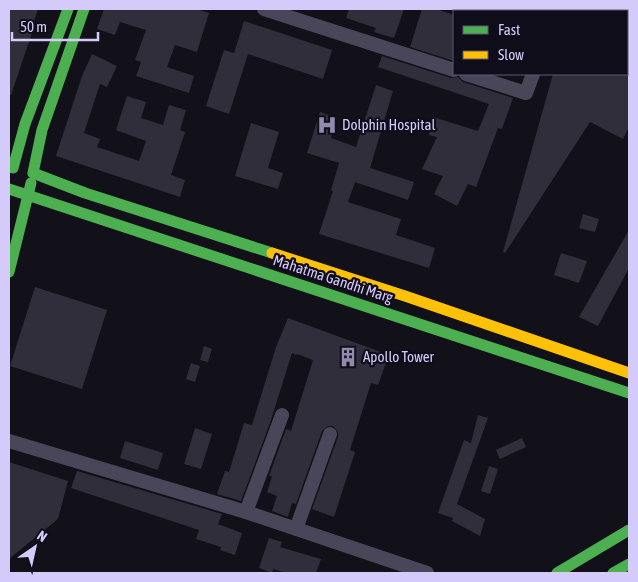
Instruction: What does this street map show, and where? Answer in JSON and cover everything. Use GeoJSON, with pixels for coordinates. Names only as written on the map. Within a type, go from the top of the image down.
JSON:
{"type":"FeatureCollection","features":[{"type":"Feature","properties":{"kind":"main road"},"geometry":{"type":"LineString","coordinates":[[9,188],[11,167],[25,124],[68,9]]}},
{"type":"Feature","properties":{"kind":"main road"},"geometry":{"type":"LineString","coordinates":[[9,272],[42,130],[84,9]]}},
{"type":"Feature","properties":{"kind":"main road","name":"Mahatma Gandhi Marg"},"geometry":{"type":"LineString","coordinates":[[11,167],[85,193],[395,293],[629,373]]}},
{"type":"Feature","properties":{"kind":"main road","name":"Mahatma Gandhi Marg"},"geometry":{"type":"LineString","coordinates":[[9,188],[76,212],[629,393]]}},
{"type":"Feature","properties":{"kind":"main road"},"geometry":{"type":"LineString","coordinates":[[557,573],[629,530]]}},
{"type":"Feature","properties":{"kind":"main road"},"geometry":{"type":"LineString","coordinates":[[613,573],[629,564]]}},
{"type":"Feature","properties":{"kind":"street"},"geometry":{"type":"LineString","coordinates":[[264,9],[278,11],[453,70]]}},
{"type":"Feature","properties":{"kind":"street"},"geometry":{"type":"LineString","coordinates":[[469,75],[526,93],[533,75]]}},
{"type":"Feature","properties":{"kind":"street"},"geometry":{"type":"LineString","coordinates":[[246,512],[282,415]]}},
{"type":"Feature","properties":{"kind":"street"},"geometry":{"type":"LineString","coordinates":[[296,529],[330,434]]}},
{"type":"Feature","properties":{"kind":"street"},"geometry":{"type":"LineString","coordinates":[[9,441],[246,512],[427,573]]}},
{"type":"Feature","properties":{"kind":"building"},"geometry":{"type":"Polygon","coordinates":[[[9,9],[38,9],[31,30],[33,30],[11,95],[9,95],[9,9]]]}},
{"type":"Feature","properties":{"kind":"building"},"geometry":{"type":"Polygon","coordinates":[[[104,9],[196,9],[209,13],[197,52],[175,45],[167,67],[194,76],[189,93],[136,76],[141,62],[135,60],[146,30],[120,22],[115,35],[97,29],[104,9]]]}},
{"type":"Feature","properties":{"kind":"building"},"geometry":{"type":"Polygon","coordinates":[[[349,9],[404,9],[394,38],[374,32],[376,28],[346,18],[349,9]]]}},
{"type":"Feature","properties":{"kind":"building"},"geometry":{"type":"Polygon","coordinates":[[[422,9],[436,9],[453,15],[453,61],[410,47],[422,9]]]}},
{"type":"Feature","properties":{"kind":"building"},"geometry":{"type":"Polygon","coordinates":[[[244,21],[332,50],[323,79],[248,54],[229,114],[206,106],[224,50],[234,53],[244,21]]]}},
{"type":"Feature","properties":{"kind":"building"},"geometry":{"type":"Polygon","coordinates":[[[92,54],[117,66],[107,87],[100,84],[84,133],[100,139],[97,147],[139,161],[146,141],[116,130],[127,96],[146,102],[141,118],[163,125],[169,105],[186,110],[180,130],[185,132],[171,175],[185,180],[180,197],[56,156],[82,76],[92,54]]]}},
{"type":"Feature","properties":{"kind":"building"},"geometry":{"type":"Polygon","coordinates":[[[382,56],[451,78],[458,77],[463,82],[513,98],[502,129],[498,128],[476,187],[468,184],[457,206],[434,194],[443,176],[422,169],[437,137],[429,135],[433,117],[478,131],[489,104],[378,67],[382,56]]]}},
{"type":"Feature","properties":{"kind":"building"},"geometry":{"type":"Polygon","coordinates":[[[629,74],[629,127],[623,139],[590,122],[505,253],[503,252],[553,75],[629,74]]]}},
{"type":"Feature","properties":{"kind":"building"},"geometry":{"type":"Polygon","coordinates":[[[376,85],[393,91],[370,168],[414,182],[408,200],[355,182],[348,202],[401,219],[396,235],[435,248],[429,268],[319,234],[333,191],[331,190],[339,163],[307,153],[320,112],[337,118],[331,138],[356,147],[376,85]]]}},
{"type":"Feature","properties":{"kind":"building"},"geometry":{"type":"Polygon","coordinates":[[[251,123],[279,132],[268,168],[283,173],[278,189],[235,176],[251,123]]]}},
{"type":"Feature","properties":{"kind":"building"},"geometry":{"type":"Polygon","coordinates":[[[583,214],[599,219],[595,232],[579,228],[583,214]]]}},
{"type":"Feature","properties":{"kind":"building"},"geometry":{"type":"Polygon","coordinates":[[[629,230],[629,268],[598,326],[579,317],[629,230]]]}},
{"type":"Feature","properties":{"kind":"building"},"geometry":{"type":"Polygon","coordinates":[[[561,253],[587,261],[579,283],[554,275],[561,253]]]}},
{"type":"Feature","properties":{"kind":"building"},"geometry":{"type":"Polygon","coordinates":[[[35,287],[107,310],[82,389],[10,366],[35,287]]]}},
{"type":"Feature","properties":{"kind":"building"},"geometry":{"type":"Polygon","coordinates":[[[288,318],[389,355],[378,385],[371,383],[350,450],[355,452],[334,517],[312,509],[338,437],[338,432],[333,426],[328,426],[322,431],[296,504],[292,503],[288,517],[272,511],[277,496],[267,492],[272,476],[269,476],[286,429],[291,431],[313,360],[292,353],[270,423],[241,501],[217,494],[225,471],[229,472],[244,423],[252,425],[276,347],[288,318]]]}},
{"type":"Feature","properties":{"kind":"building"},"geometry":{"type":"Polygon","coordinates":[[[204,346],[212,349],[208,362],[200,360],[204,346]]]}},
{"type":"Feature","properties":{"kind":"building"},"geometry":{"type":"Polygon","coordinates":[[[191,363],[200,366],[195,382],[186,379],[191,363]]]}},
{"type":"Feature","properties":{"kind":"building"},"geometry":{"type":"Polygon","coordinates":[[[478,415],[488,418],[457,504],[485,519],[480,536],[452,521],[453,518],[438,513],[464,440],[471,443],[478,415]]]}},
{"type":"Feature","properties":{"kind":"building"},"geometry":{"type":"Polygon","coordinates":[[[195,428],[212,434],[201,469],[184,464],[195,428]]]}},
{"type":"Feature","properties":{"kind":"building"},"geometry":{"type":"Polygon","coordinates":[[[522,438],[526,447],[500,459],[496,450],[522,438]]]}},
{"type":"Feature","properties":{"kind":"building"},"geometry":{"type":"Polygon","coordinates":[[[125,441],[163,453],[158,470],[120,458],[125,441]]]}},
{"type":"Feature","properties":{"kind":"building"},"geometry":{"type":"Polygon","coordinates":[[[9,462],[68,481],[58,519],[9,559],[9,462]]]}},
{"type":"Feature","properties":{"kind":"building"},"geometry":{"type":"Polygon","coordinates":[[[489,466],[498,469],[490,494],[481,491],[489,466]]]}},
{"type":"Feature","properties":{"kind":"building"},"geometry":{"type":"Polygon","coordinates":[[[77,471],[222,514],[218,524],[242,533],[235,555],[220,550],[221,547],[196,539],[199,530],[71,488],[77,471]]]}},
{"type":"Feature","properties":{"kind":"building"},"geometry":{"type":"Polygon","coordinates":[[[269,538],[282,542],[280,547],[321,559],[316,573],[286,573],[273,569],[272,573],[259,568],[269,538]]]}},
{"type":"Feature","properties":{"kind":"traffic: fast"},"geometry":{"type":"LineString","coordinates":[[9,167],[13,168],[25,124],[68,9]]}},
{"type":"Feature","properties":{"kind":"traffic: fast"},"geometry":{"type":"LineString","coordinates":[[84,9],[42,130],[33,173],[85,193],[272,253]]}},
{"type":"Feature","properties":{"kind":"traffic: fast"},"geometry":{"type":"LineString","coordinates":[[9,272],[31,183]]}},
{"type":"Feature","properties":{"kind":"traffic: fast"},"geometry":{"type":"LineString","coordinates":[[9,189],[629,393]]}},
{"type":"Feature","properties":{"kind":"traffic: fast"},"geometry":{"type":"LineString","coordinates":[[557,573],[629,530]]}},
{"type":"Feature","properties":{"kind":"traffic: fast"},"geometry":{"type":"LineString","coordinates":[[613,573],[629,564]]}},
{"type":"Feature","properties":{"kind":"traffic: slow"},"geometry":{"type":"LineString","coordinates":[[272,253],[405,296],[629,373]]}},
{"type":"Feature","properties":{"kind":"place","name":"Dolphin Hospital"},"geometry":{"type":"Point","coordinates":[327,125]}},
{"type":"Feature","properties":{"kind":"place","name":"Apollo Tower"},"geometry":{"type":"Point","coordinates":[348,357]}}]}
